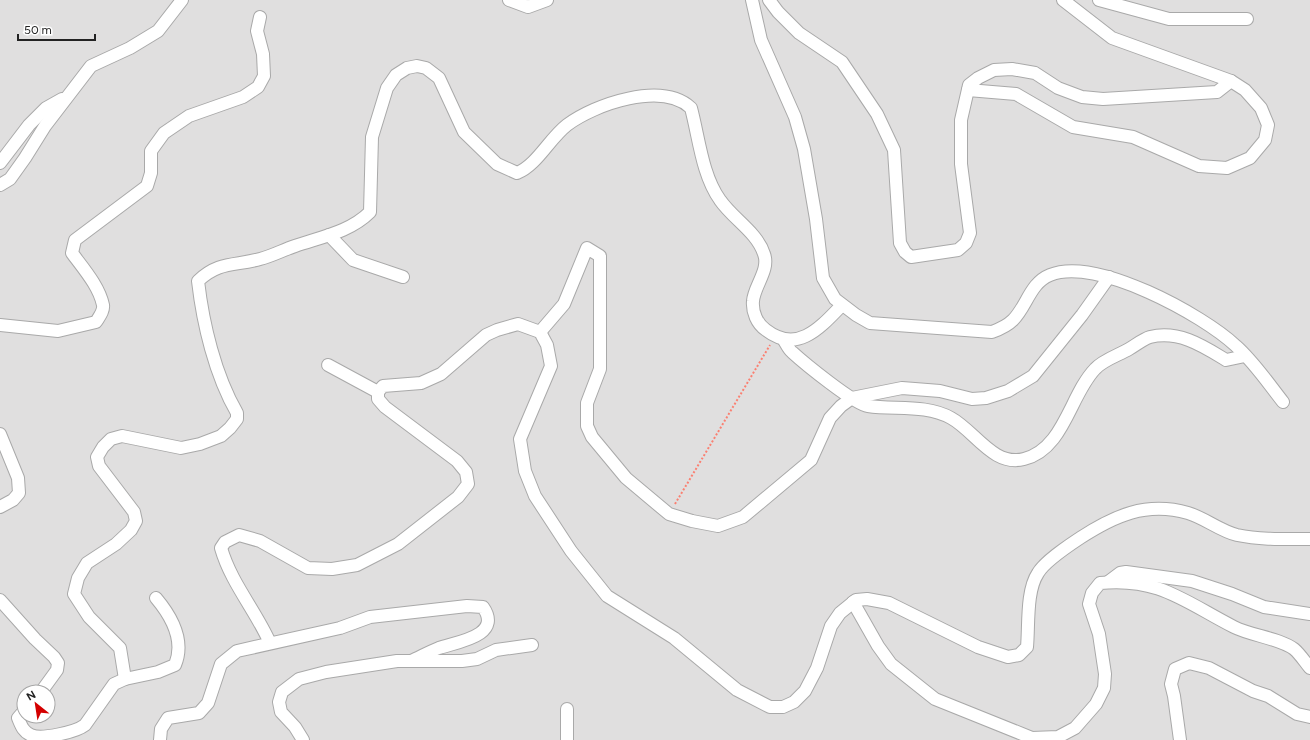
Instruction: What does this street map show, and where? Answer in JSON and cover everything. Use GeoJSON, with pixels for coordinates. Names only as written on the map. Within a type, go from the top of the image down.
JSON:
{"type":"FeatureCollection","features":[{"type":"Feature","properties":{"kind":"street"},"geometry":{"type":"LineString","coordinates":[[0,185],[10,179],[66,97],[91,66],[130,48],[158,31],[182,0]]}},
{"type":"Feature","properties":{"kind":"street"},"geometry":{"type":"LineString","coordinates":[[509,0],[528,7],[547,0]]}},
{"type":"Feature","properties":{"kind":"street"},"geometry":{"type":"LineString","coordinates":[[752,0],[761,40],[795,117],[804,149],[816,219],[823,278],[835,299],[842,305],[870,322],[992,332],[1004,328],[1013,320],[1037,282],[1051,274],[1074,270],[1109,277],[1169,301],[1205,323],[1236,346],[1283,402]]}},
{"type":"Feature","properties":{"kind":"street"},"geometry":{"type":"LineString","coordinates":[[769,0],[799,34],[842,62],[877,114],[894,150],[900,243],[905,252],[911,257],[958,250],[966,243],[970,233],[961,164],[962,120],[968,90],[970,85],[978,78],[994,70],[1012,69],[1035,73],[1058,88],[1082,97],[1102,99],[1217,92],[1231,80]]}},
{"type":"Feature","properties":{"kind":"street"},"geometry":{"type":"LineString","coordinates":[[968,90],[1016,94],[1073,127],[1133,136],[1199,166],[1227,168],[1250,158],[1265,140],[1268,125],[1261,108],[1245,90],[1231,80],[1112,38],[1063,0]]}},
{"type":"Feature","properties":{"kind":"street"},"geometry":{"type":"LineString","coordinates":[[1099,0],[1169,19],[1247,19]]}},
{"type":"Feature","properties":{"kind":"street"},"geometry":{"type":"LineString","coordinates":[[0,325],[58,331],[96,322],[101,315],[103,306],[94,285],[72,253],[75,240],[147,186],[152,173],[151,151],[164,133],[189,116],[243,97],[258,87],[264,76],[262,54],[257,31],[260,17]]}},
{"type":"Feature","properties":{"kind":"street"},"geometry":{"type":"LineString","coordinates":[[125,679],[120,648],[89,617],[74,594],[78,578],[87,563],[116,544],[130,530],[136,521],[134,512],[98,466],[97,457],[103,447],[111,439],[122,436],[182,448],[200,444],[220,436],[230,428],[237,419],[237,413],[214,359],[202,316],[198,281],[208,271],[234,262],[260,259],[346,229],[361,220],[370,212],[372,137],[387,88],[396,75],[407,68],[417,66],[426,68],[439,78],[464,132],[497,164],[516,173],[526,169],[552,139],[567,125],[602,106],[653,95],[670,97],[685,102],[692,108],[709,181],[720,201],[755,237],[765,255],[765,265],[753,300],[755,315],[761,326],[778,338],[790,351],[852,398],[866,406],[936,411],[952,418],[993,453],[1008,461],[1024,459],[1040,452],[1055,437],[1084,383],[1096,367],[1149,338],[1168,335],[1197,342],[1226,360],[1245,356]]}},
{"type":"Feature","properties":{"kind":"street"},"geometry":{"type":"LineString","coordinates":[[0,163],[29,125],[46,108],[66,97]]}},
{"type":"Feature","properties":{"kind":"street"},"geometry":{"type":"LineString","coordinates":[[329,235],[353,260],[403,277]]}},
{"type":"Feature","properties":{"kind":"street"},"geometry":{"type":"LineString","coordinates":[[540,332],[564,304],[587,248],[600,256],[600,369],[587,403],[587,426],[592,437],[626,478],[669,514],[692,522],[718,526],[743,517],[811,460],[830,418],[841,406],[852,398],[902,388],[940,391],[972,399],[986,398],[1008,391],[1033,376],[1082,315],[1109,277]]}},
{"type":"Feature","properties":{"kind":"street"},"geometry":{"type":"LineString","coordinates":[[778,338],[787,341],[806,336],[825,322],[842,305]]}},
{"type":"Feature","properties":{"kind":"street"},"geometry":{"type":"LineString","coordinates":[[270,643],[262,624],[247,603],[224,558],[221,548],[225,542],[239,535],[260,541],[308,568],[332,569],[357,565],[398,544],[458,497],[468,484],[466,472],[457,461],[385,407],[378,399],[378,392],[383,386],[421,383],[441,374],[486,335],[518,324],[540,332],[547,345],[551,366],[520,439],[525,471],[535,496],[571,551],[607,596],[674,638],[737,690],[770,707],[783,707],[794,702],[805,691],[816,668],[831,626],[840,613],[856,600],[867,599],[889,603],[978,647],[1008,657],[1019,655],[1027,647],[1032,586],[1038,571],[1072,544],[1105,522],[1125,513],[1145,509],[1174,511],[1188,513],[1236,535],[1258,538],[1310,539]]}},
{"type":"Feature","properties":{"kind":"street"},"geometry":{"type":"LineString","coordinates":[[328,365],[378,392]]}},
{"type":"Feature","properties":{"kind":"street"},"geometry":{"type":"LineString","coordinates":[[0,434],[18,478],[19,493],[13,500],[0,507]]}},
{"type":"Feature","properties":{"kind":"street"},"geometry":{"type":"LineString","coordinates":[[1108,582],[1120,573],[1126,572],[1192,581],[1232,594],[1264,607],[1310,614]]}},
{"type":"Feature","properties":{"kind":"street"},"geometry":{"type":"LineString","coordinates":[[853,602],[878,646],[891,664],[934,699],[1032,738],[1058,738],[1075,728],[1096,704],[1104,688],[1105,674],[1099,634],[1089,604],[1092,593],[1100,583],[1108,582],[1150,585],[1182,597],[1235,627],[1294,649],[1310,668]]}},
{"type":"Feature","properties":{"kind":"street"},"geometry":{"type":"LineString","coordinates":[[20,724],[22,728],[31,736],[42,737],[80,735],[85,725],[113,685],[125,679],[158,672],[175,665],[179,654],[178,640],[167,611],[156,598]]}},
{"type":"Feature","properties":{"kind":"street"},"geometry":{"type":"LineString","coordinates":[[0,600],[35,639],[54,657],[58,664],[57,670],[47,684]]}},
{"type":"Feature","properties":{"kind":"street"},"geometry":{"type":"LineString","coordinates":[[160,740],[160,729],[168,718],[199,713],[208,703],[221,664],[237,651],[340,628],[370,617],[467,606],[483,607],[487,613],[488,624],[483,631],[470,639],[439,648],[411,661]]}},
{"type":"Feature","properties":{"kind":"street"},"geometry":{"type":"LineString","coordinates":[[303,740],[295,727],[282,712],[279,702],[282,692],[300,679],[334,671],[396,661],[462,661],[477,659],[496,650],[532,645]]}},
{"type":"Feature","properties":{"kind":"street"},"geometry":{"type":"LineString","coordinates":[[1180,740],[1171,684],[1175,669],[1189,663],[1209,668],[1253,691],[1268,696],[1297,714],[1310,717]]}},
{"type":"Feature","properties":{"kind":"street"},"geometry":{"type":"LineString","coordinates":[[566,709],[567,740]]}},
{"type":"Feature","properties":{"kind":"path"},"geometry":{"type":"LineString","coordinates":[[669,514],[767,351],[778,338]]}},
{"type":"Feature","properties":{"kind":"shaded area"},"geometry":{"type":"Polygon","coordinates":[[[0,0],[1310,0],[1310,740],[0,740],[0,0]]]}}]}
